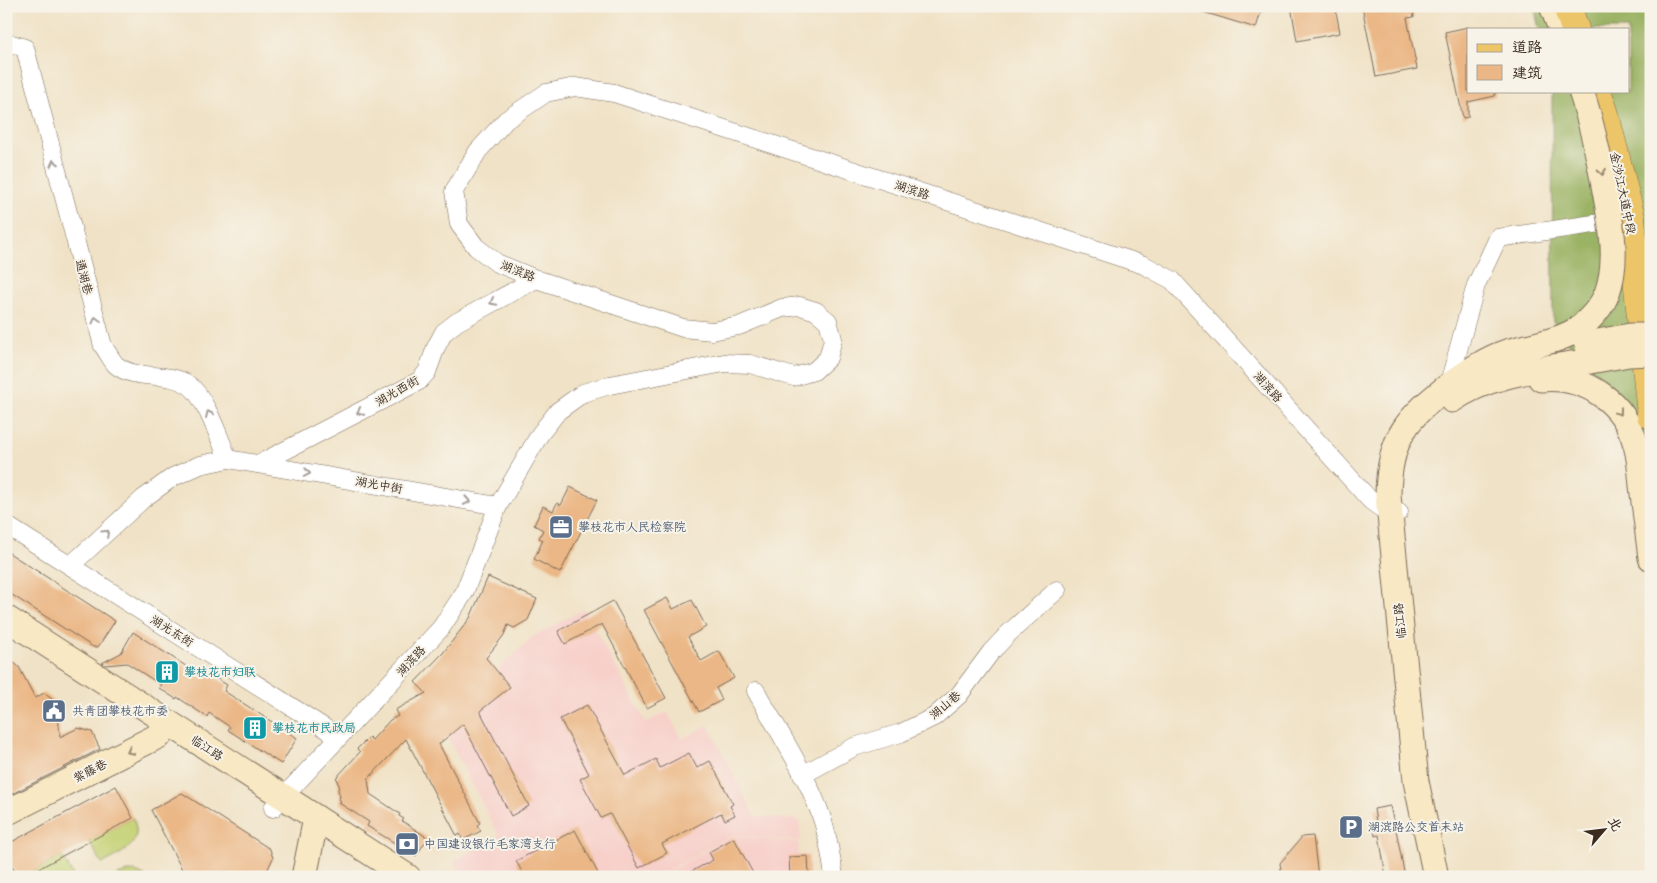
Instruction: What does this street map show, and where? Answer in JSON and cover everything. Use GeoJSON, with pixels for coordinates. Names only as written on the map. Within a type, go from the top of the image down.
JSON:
{"type":"FeatureCollection","features":[{"type":"Feature","properties":{"kind":"main road"},"geometry":{"type":"LineString","coordinates":[[1552,6],[1561,28]]}},
{"type":"Feature","properties":{"kind":"main road"},"geometry":{"type":"LineString","coordinates":[[1567,6],[1575,28]]}},
{"type":"Feature","properties":{"kind":"main road"},"geometry":{"type":"LineString","coordinates":[[1586,6],[1593,28]]}},
{"type":"Feature","properties":{"kind":"main road"},"geometry":{"type":"LineString","coordinates":[[1581,92],[1600,162],[1609,213],[1614,261],[1607,294],[1600,306],[1584,354],[1595,390],[1608,399],[1620,412],[1630,428],[1636,445],[1651,558]]}},
{"type":"Feature","properties":{"kind":"main road","name":"金沙江大道中段"},"geometry":{"type":"LineString","coordinates":[[1597,92],[1604,111],[1631,218],[1651,415]]}},
{"type":"Feature","properties":{"kind":"main road","name":"金沙江大道中段"},"geometry":{"type":"LineString","coordinates":[[1614,92],[1646,212],[1651,259]]}},
{"type":"Feature","properties":{"kind":"main road"},"geometry":{"type":"LineString","coordinates":[[1455,390],[1584,354],[1630,336],[1651,336]]}},
{"type":"Feature","properties":{"kind":"main road"},"geometry":{"type":"LineString","coordinates":[[1455,390],[1474,367],[1488,359],[1559,339],[1584,354],[1651,353]]}},
{"type":"Feature","properties":{"kind":"main road","name":"临江路"},"geometry":{"type":"LineString","coordinates":[[1449,877],[1428,779],[1395,512],[1388,472],[1398,437],[1420,409],[1455,390]]}},
{"type":"Feature","properties":{"kind":"main road","name":"临江路"},"geometry":{"type":"LineString","coordinates":[[1395,512],[1416,781],[1436,877]]}},
{"type":"Feature","properties":{"kind":"main road","name":"临江路"},"geometry":{"type":"LineString","coordinates":[[8,631],[320,830],[408,877]]}},
{"type":"Feature","properties":{"kind":"main road","name":"紫藤巷"},"geometry":{"type":"LineString","coordinates":[[6,813],[164,729]]}},
{"type":"Feature","properties":{"kind":"main road"},"geometry":{"type":"LineString","coordinates":[[304,877],[320,830]]}},
{"type":"Feature","properties":{"kind":"main road"},"geometry":{"type":"LineString","coordinates":[[318,877],[320,830]]}},
{"type":"Feature","properties":{"kind":"main road","name":"临江路"},"geometry":{"type":"LineString","coordinates":[[320,830],[379,877]]}},
{"type":"Feature","properties":{"kind":"street","name":"通湖巷"},"geometry":{"type":"LineString","coordinates":[[6,42],[25,48],[103,346],[116,364],[135,374],[168,376],[190,385],[205,405],[228,459]]}},
{"type":"Feature","properties":{"kind":"street","name":"湖滨路"},"geometry":{"type":"LineString","coordinates":[[278,803],[441,628],[464,593],[498,506],[540,434],[558,411],[583,394],[610,385],[724,363],[750,364],[794,377],[814,371],[828,358],[833,339],[828,321],[816,311],[800,306],[782,308],[739,326],[712,331],[682,328],[536,279],[496,263],[476,247],[459,224],[454,191],[478,151],[506,120],[546,93],[576,87],[614,93],[1144,265],[1172,280],[1370,500],[1380,508],[1395,512]]}},
{"type":"Feature","properties":{"kind":"street"},"geometry":{"type":"LineString","coordinates":[[1455,390],[1476,286],[1498,238],[1631,218]]}},
{"type":"Feature","properties":{"kind":"street","name":"湖光西街"},"geometry":{"type":"LineString","coordinates":[[259,464],[419,381],[427,372],[444,332],[457,322],[536,279]]}},
{"type":"Feature","properties":{"kind":"street","name":"湖光中街"},"geometry":{"type":"LineString","coordinates":[[228,459],[498,506]]}},
{"type":"Feature","properties":{"kind":"street"},"geometry":{"type":"LineString","coordinates":[[70,566],[144,498],[173,477],[200,465],[228,459]]}},
{"type":"Feature","properties":{"kind":"street","name":"湖光东街"},"geometry":{"type":"LineString","coordinates":[[6,525],[339,737]]}},
{"type":"Feature","properties":{"kind":"street","name":"湖山巷"},"geometry":{"type":"LineString","coordinates":[[802,775],[854,747],[901,734],[934,717],[959,695],[991,652],[1009,633],[1057,590]]}},
{"type":"Feature","properties":{"kind":"street"},"geometry":{"type":"LineString","coordinates":[[756,690],[819,809],[828,836],[834,877]]}},
{"type":"Feature","properties":{"kind":"shaded area"},"geometry":{"type":"Polygon","coordinates":[[[584,609],[646,723],[667,712],[682,739],[708,725],[755,816],[799,820],[801,841],[732,835],[656,877],[462,877],[454,861],[499,836],[438,719],[501,667],[531,638],[584,609]]]}},
{"type":"Feature","properties":{"kind":"shaded area"},"geometry":{"type":"Polygon","coordinates":[[[732,836],[799,842],[798,855],[809,855],[810,877],[659,877],[732,836]]]}},
{"type":"Feature","properties":{"kind":"green space"},"geometry":{"type":"Polygon","coordinates":[[[1534,6],[1651,6],[1651,461],[1553,321],[1552,92],[1630,92],[1630,28],[1539,28],[1534,6]]]}},
{"type":"Feature","properties":{"kind":"green space"},"geometry":{"type":"Polygon","coordinates":[[[133,818],[136,835],[133,842],[123,852],[102,864],[89,841],[133,818]]]}},
{"type":"Feature","properties":{"kind":"green space"},"geometry":{"type":"Polygon","coordinates":[[[62,856],[74,877],[23,877],[62,856]]]}},
{"type":"Feature","properties":{"kind":"green space"},"geometry":{"type":"Polygon","coordinates":[[[134,871],[146,877],[119,877],[118,875],[127,872],[134,871]]]}},
{"type":"Feature","properties":{"kind":"building"},"geometry":{"type":"Polygon","coordinates":[[[1194,6],[1241,6],[1261,12],[1256,28],[1193,9],[1194,6]]]}},
{"type":"Feature","properties":{"kind":"building"},"geometry":{"type":"Polygon","coordinates":[[[1291,6],[1335,6],[1340,33],[1297,41],[1291,6]]]}},
{"type":"Feature","properties":{"kind":"building"},"geometry":{"type":"Polygon","coordinates":[[[1362,6],[1412,6],[1414,17],[1407,18],[1417,69],[1376,77],[1362,6]]]}},
{"type":"Feature","properties":{"kind":"building"},"geometry":{"type":"Polygon","coordinates":[[[1468,27],[1467,92],[1495,92],[1495,96],[1468,102],[1468,117],[1463,118],[1445,32],[1468,27]]]}},
{"type":"Feature","properties":{"kind":"building","name":"攀枝花市人民检察院"},"geometry":{"type":"Polygon","coordinates":[[[570,487],[597,500],[560,573],[534,559],[543,540],[539,538],[543,530],[534,525],[543,506],[553,511],[557,503],[561,505],[570,487]]]}},
{"type":"Feature","properties":{"kind":"building"},"geometry":{"type":"Polygon","coordinates":[[[6,551],[115,621],[98,647],[93,647],[6,591],[6,551]]]}},
{"type":"Feature","properties":{"kind":"building"},"geometry":{"type":"Polygon","coordinates":[[[488,577],[537,599],[528,620],[514,628],[508,625],[504,635],[486,658],[510,687],[480,711],[529,806],[511,816],[463,724],[439,744],[480,823],[477,825],[481,831],[463,840],[460,834],[457,836],[406,739],[368,779],[370,794],[400,814],[399,816],[404,819],[402,821],[428,838],[416,856],[367,826],[369,822],[339,803],[341,801],[339,799],[339,784],[336,778],[360,752],[357,749],[369,737],[372,740],[390,720],[398,716],[395,710],[426,693],[415,682],[443,653],[470,618],[488,577]]]}},
{"type":"Feature","properties":{"kind":"building"},"geometry":{"type":"Polygon","coordinates":[[[667,598],[673,609],[692,600],[706,627],[688,637],[701,661],[719,651],[734,678],[716,688],[722,700],[699,712],[644,610],[667,598]]]}},
{"type":"Feature","properties":{"kind":"building"},"geometry":{"type":"Polygon","coordinates":[[[613,601],[666,698],[647,708],[602,624],[565,644],[558,631],[613,601]]]}},
{"type":"Feature","properties":{"kind":"building"},"geometry":{"type":"Polygon","coordinates":[[[133,632],[206,679],[210,674],[227,685],[224,691],[297,738],[281,764],[228,730],[230,727],[209,713],[207,717],[177,697],[176,699],[159,688],[161,685],[127,663],[106,665],[102,663],[121,653],[133,632]]]}},
{"type":"Feature","properties":{"kind":"building"},"geometry":{"type":"Polygon","coordinates":[[[6,656],[19,667],[35,698],[44,693],[57,703],[60,737],[78,728],[92,732],[100,749],[6,797],[6,656]]]}},
{"type":"Feature","properties":{"kind":"building"},"geometry":{"type":"Polygon","coordinates":[[[587,705],[625,775],[656,759],[660,768],[689,753],[697,768],[710,761],[733,804],[730,806],[735,815],[725,820],[721,813],[662,844],[667,853],[639,868],[610,814],[601,818],[580,779],[589,774],[560,719],[587,705]]]}},
{"type":"Feature","properties":{"kind":"building"},"geometry":{"type":"Polygon","coordinates":[[[116,786],[133,818],[23,877],[18,877],[6,855],[6,845],[116,786]]]}},
{"type":"Feature","properties":{"kind":"building"},"geometry":{"type":"Polygon","coordinates":[[[182,793],[270,849],[273,858],[267,871],[270,877],[186,877],[151,810],[182,793]]]}},
{"type":"Feature","properties":{"kind":"building"},"geometry":{"type":"Polygon","coordinates":[[[1390,806],[1405,877],[1386,877],[1379,835],[1375,836],[1373,823],[1376,822],[1374,809],[1390,806]]]}},
{"type":"Feature","properties":{"kind":"building"},"geometry":{"type":"Polygon","coordinates":[[[575,830],[600,877],[525,877],[516,861],[575,830]]]}},
{"type":"Feature","properties":{"kind":"building"},"geometry":{"type":"Polygon","coordinates":[[[1313,836],[1318,877],[1282,877],[1280,863],[1302,837],[1313,836]]]}},
{"type":"Feature","properties":{"kind":"building"},"geometry":{"type":"Polygon","coordinates":[[[734,838],[755,877],[681,877],[713,860],[709,852],[734,838]]]}},
{"type":"Feature","properties":{"kind":"building"},"geometry":{"type":"Polygon","coordinates":[[[808,856],[809,876],[790,877],[789,857],[808,856]]]}},
{"type":"Feature","properties":{"kind":"place","name":"攀枝花市人民检察院"},"geometry":{"type":"Point","coordinates":[561,527]}},
{"type":"Feature","properties":{"kind":"place","name":"攀枝花市妇联"},"geometry":{"type":"Point","coordinates":[167,672]}},
{"type":"Feature","properties":{"kind":"place","name":"共青团攀枝花市委"},"geometry":{"type":"Point","coordinates":[54,711]}},
{"type":"Feature","properties":{"kind":"place","name":"攀枝花市民政局"},"geometry":{"type":"Point","coordinates":[255,728]}},
{"type":"Feature","properties":{"kind":"place","name":"湖滨路公交首末站"},"geometry":{"type":"Point","coordinates":[1351,827]}},
{"type":"Feature","properties":{"kind":"place","name":"中国建设银行毛家湾支行"},"geometry":{"type":"Point","coordinates":[407,844]}}]}
